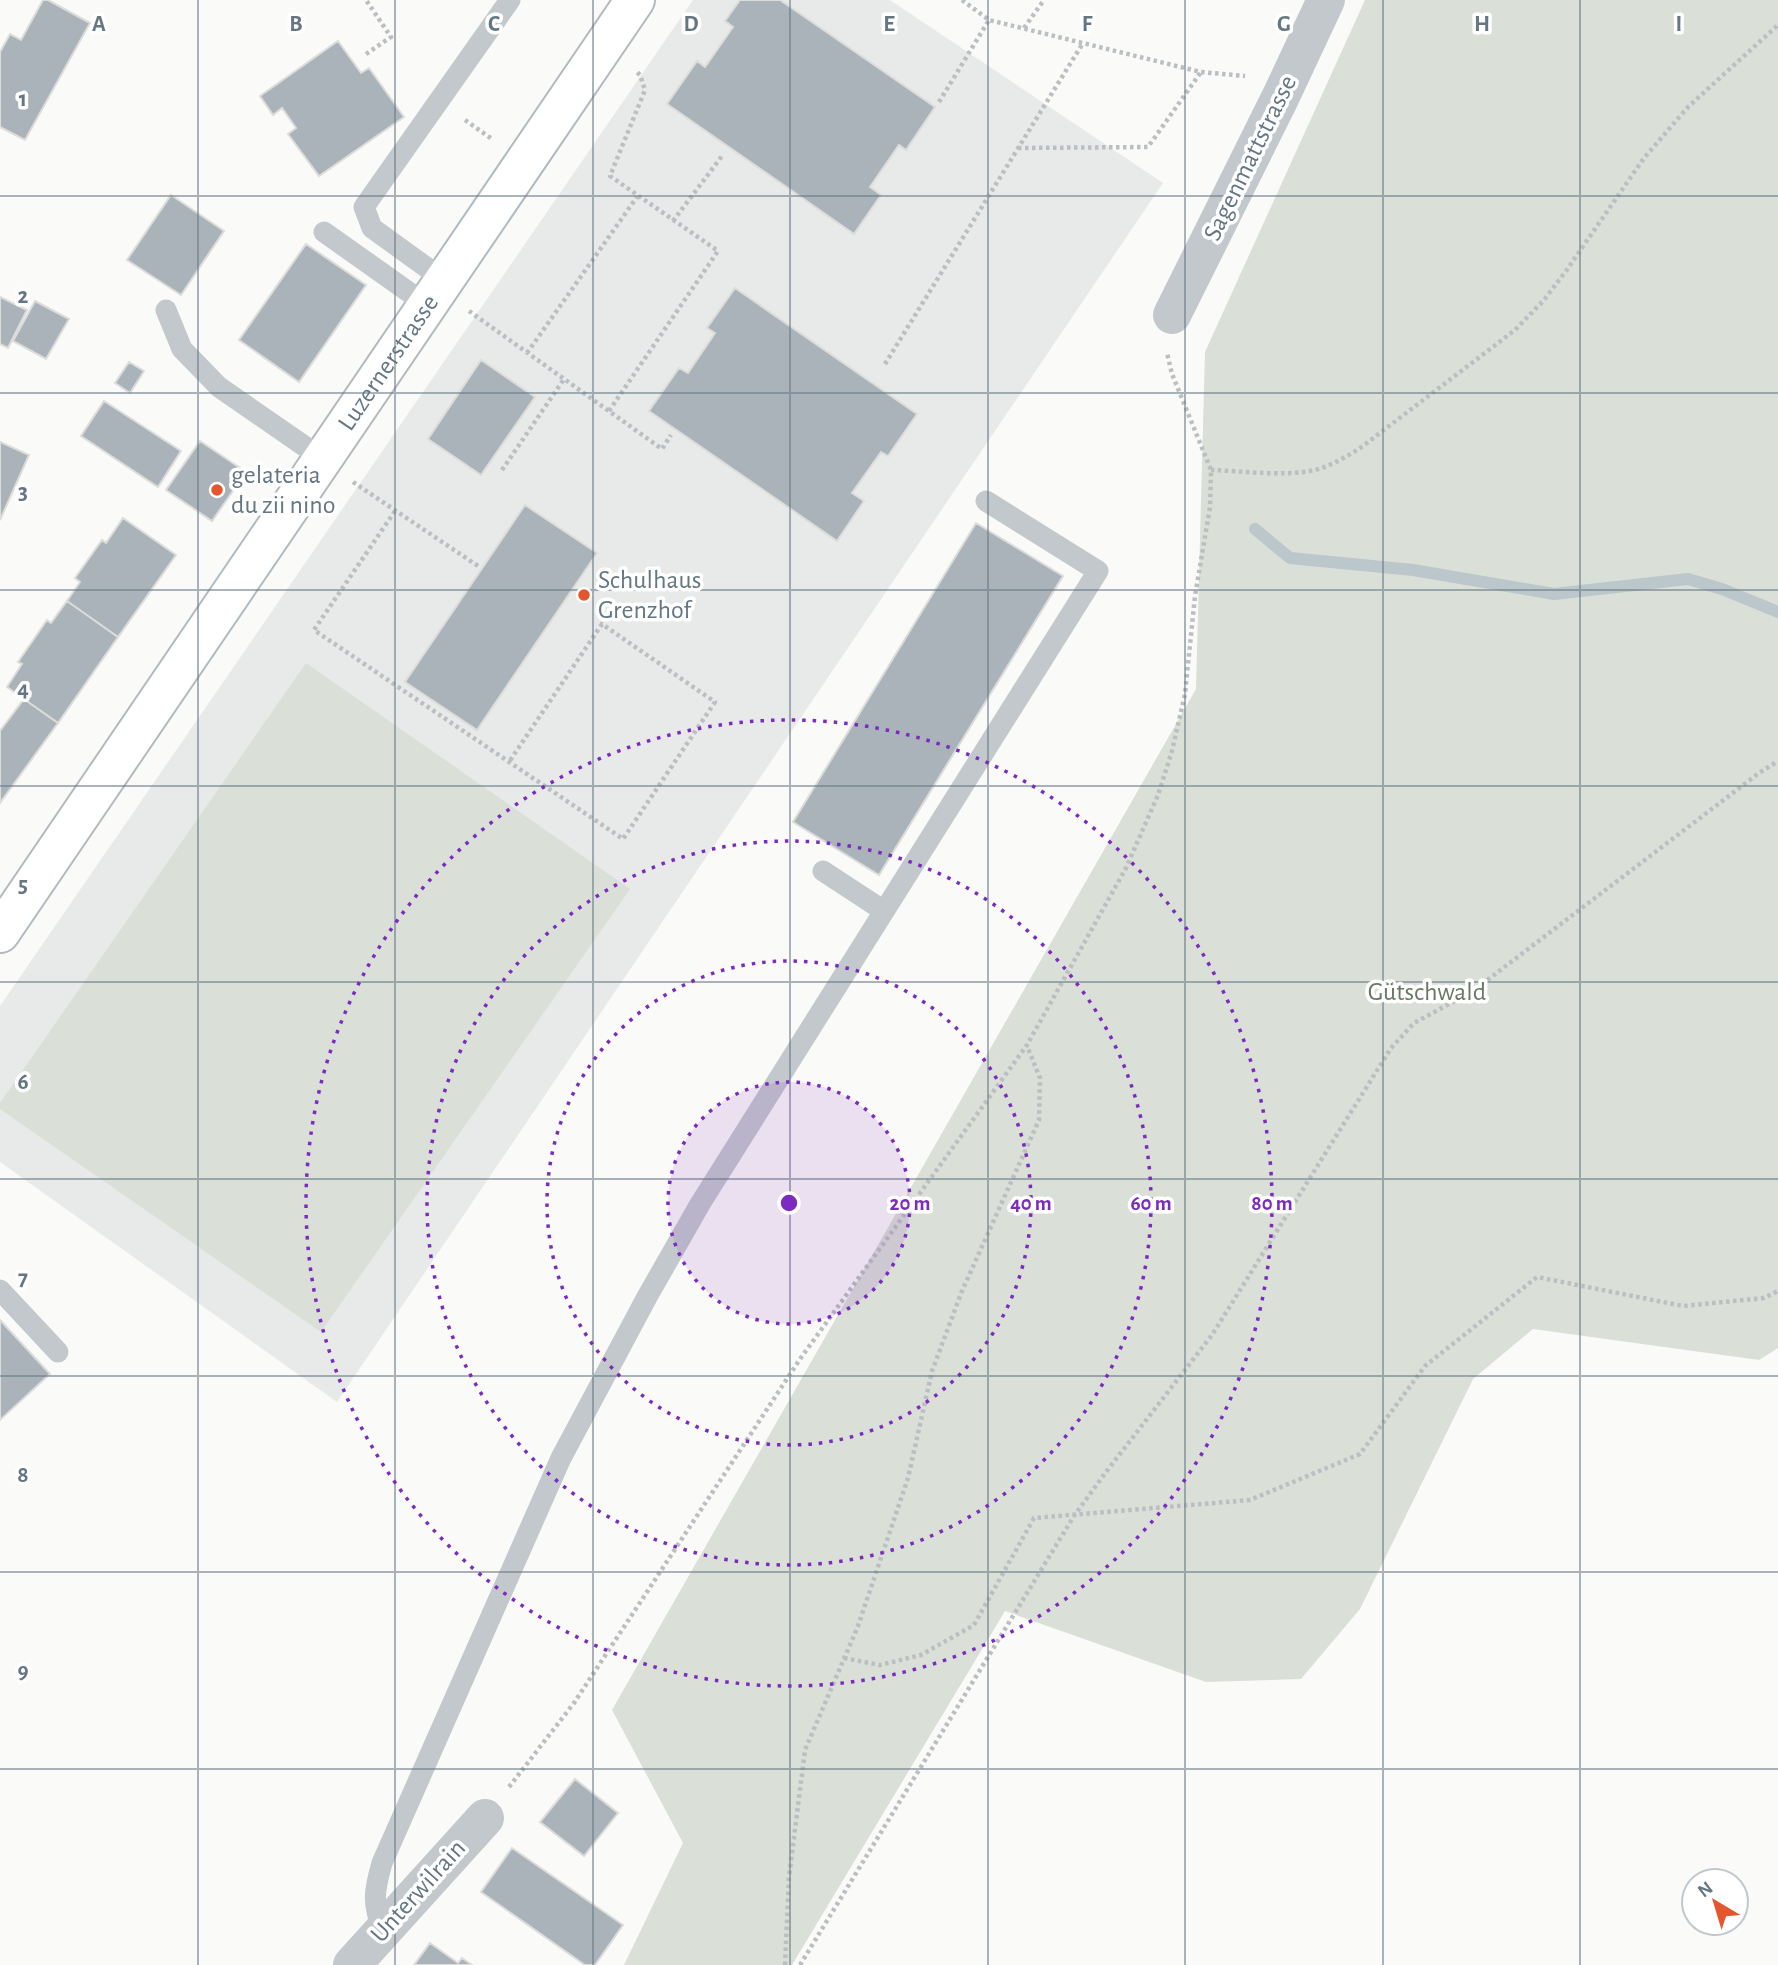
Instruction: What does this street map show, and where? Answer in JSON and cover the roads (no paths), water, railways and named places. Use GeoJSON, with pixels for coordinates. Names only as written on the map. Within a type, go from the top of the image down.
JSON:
{"type":"FeatureCollection","features":[{"type":"Feature","properties":{"kind":"main road","name":"Luzernerstrasse"},"geometry":{"type":"LineString","coordinates":[[0,933],[336,470],[635,0]]}},
{"type":"Feature","properties":{"kind":"street","name":"Sagenmattstrasse"},"geometry":{"type":"LineString","coordinates":[[1172,315],[1326,0]]}},
{"type":"Feature","properties":{"kind":"street","name":"Unterwilrain"},"geometry":{"type":"LineString","coordinates":[[352,1965],[485,1818]]}},
{"type":"Feature","properties":{"kind":"lane"},"geometry":{"type":"LineString","coordinates":[[446,298],[372,228],[364,206],[510,0]]}},
{"type":"Feature","properties":{"kind":"lane"},"geometry":{"type":"LineString","coordinates":[[324,232],[446,298]]}},
{"type":"Feature","properties":{"kind":"lane"},"geometry":{"type":"LineString","coordinates":[[166,310],[182,349],[219,387],[336,470]]}},
{"type":"Feature","properties":{"kind":"lane"},"geometry":{"type":"LineString","coordinates":[[383,1931],[374,1903],[374,1889],[382,1863],[561,1458],[700,1204],[1097,571],[986,501]]}},
{"type":"Feature","properties":{"kind":"lane"},"geometry":{"type":"LineString","coordinates":[[823,871],[884,911]]}},
{"type":"Feature","properties":{"kind":"lane"},"geometry":{"type":"LineString","coordinates":[[0,1290],[58,1352]]}},
{"type":"Feature","properties":{"kind":"waterway"},"geometry":{"type":"LineString","coordinates":[[1255,529],[1290,558],[1413,570],[1554,594],[1688,579],[1722,589],[1778,612]]}},
{"type":"Feature","properties":{"kind":"place","name":"gelateria du zii nino"},"geometry":{"type":"Point","coordinates":[217,490]}},
{"type":"Feature","properties":{"kind":"place","name":"Schulhaus Grenzhof"},"geometry":{"type":"Point","coordinates":[584,595]}},
{"type":"Feature","properties":{"kind":"park label","name":"Gütschwald"},"geometry":{"type":"Point","coordinates":[1427,992]}}]}
